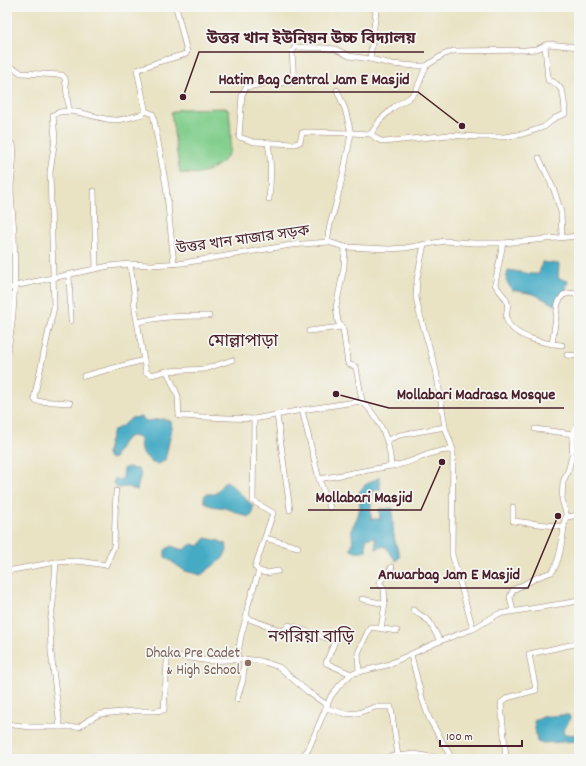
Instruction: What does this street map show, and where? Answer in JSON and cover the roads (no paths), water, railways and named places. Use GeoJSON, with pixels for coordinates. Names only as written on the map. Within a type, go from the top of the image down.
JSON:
{"type":"FeatureCollection","features":[{"type":"Feature","properties":{"kind":"street"},"geometry":{"type":"LineString","coordinates":[[145,111],[137,70],[186,54],[187,52],[176,7]]}},
{"type":"Feature","properties":{"kind":"street"},"geometry":{"type":"LineString","coordinates":[[369,7],[376,11],[370,59]]}},
{"type":"Feature","properties":{"kind":"street"},"geometry":{"type":"LineString","coordinates":[[371,134],[380,120],[394,107],[409,98],[416,91],[426,66],[443,55],[453,51],[537,49],[548,44],[579,47]]}},
{"type":"Feature","properties":{"kind":"street"},"geometry":{"type":"LineString","coordinates":[[426,66],[392,64],[349,56],[335,49],[295,47],[292,52],[294,82],[272,82],[246,87],[242,95],[239,137],[254,142],[268,144],[295,144],[300,142],[302,133],[306,132],[371,134],[384,142],[449,135],[504,137],[524,134],[544,127],[555,118],[566,114],[561,87],[555,82],[548,80],[545,45]]}},
{"type":"Feature","properties":{"kind":"street"},"geometry":{"type":"LineString","coordinates":[[7,68],[12,67],[21,73],[62,75],[65,78],[69,111]]}},
{"type":"Feature","properties":{"kind":"street"},"geometry":{"type":"LineString","coordinates":[[328,242],[327,232],[335,210],[346,165],[351,133],[346,110],[337,90]]}},
{"type":"Feature","properties":{"kind":"street"},"geometry":{"type":"LineString","coordinates":[[70,404],[36,401],[34,398],[53,314],[50,172],[55,139],[52,120],[53,115],[56,113],[69,111],[117,120],[143,114],[145,111]]}},
{"type":"Feature","properties":{"kind":"street"},"geometry":{"type":"LineString","coordinates":[[145,111],[152,113],[154,121],[166,186],[174,264]]}},
{"type":"Feature","properties":{"kind":"street"},"geometry":{"type":"LineString","coordinates":[[7,353],[13,321],[14,287],[14,232],[11,186],[14,151],[13,144]]}},
{"type":"Feature","properties":{"kind":"street"},"geometry":{"type":"LineString","coordinates":[[268,144],[272,172],[269,199]]}},
{"type":"Feature","properties":{"kind":"street"},"geometry":{"type":"LineString","coordinates":[[539,158],[554,190],[559,205],[561,212],[562,238]]}},
{"type":"Feature","properties":{"kind":"street"},"geometry":{"type":"LineString","coordinates":[[94,191],[96,269]]}},
{"type":"Feature","properties":{"kind":"street","name":"উত্তর খান মাজার সড়ক"},"geometry":{"type":"LineString","coordinates":[[7,289],[96,269],[130,264],[174,264],[291,244],[328,242],[345,247],[390,249],[445,241],[503,243],[579,236]]}},
{"type":"Feature","properties":{"kind":"street"},"geometry":{"type":"LineString","coordinates":[[503,243],[495,284],[508,304],[507,321],[511,327],[521,334],[543,342],[562,345]]}},
{"type":"Feature","properties":{"kind":"street"},"geometry":{"type":"LineString","coordinates":[[424,244],[417,279],[416,297],[436,370],[445,426],[453,450],[452,554],[473,629]]}},
{"type":"Feature","properties":{"kind":"street"},"geometry":{"type":"LineString","coordinates":[[345,247],[344,267],[336,306],[336,317],[343,329],[348,364],[356,367],[362,401],[372,410],[381,425],[387,440],[391,466]]}},
{"type":"Feature","properties":{"kind":"street"},"geometry":{"type":"LineString","coordinates":[[130,264],[134,292],[134,310],[138,322],[146,372],[148,374],[167,370],[205,369],[232,360]]}},
{"type":"Feature","properties":{"kind":"street"},"geometry":{"type":"LineString","coordinates":[[69,274],[71,321]]}},
{"type":"Feature","properties":{"kind":"street"},"geometry":{"type":"LineString","coordinates":[[552,344],[558,304],[563,295],[570,293],[579,295]]}},
{"type":"Feature","properties":{"kind":"street"},"geometry":{"type":"LineString","coordinates":[[138,322],[169,316],[209,316]]}},
{"type":"Feature","properties":{"kind":"street"},"geometry":{"type":"LineString","coordinates":[[310,331],[341,327]]}},
{"type":"Feature","properties":{"kind":"street"},"geometry":{"type":"LineString","coordinates":[[566,355],[579,356]]}},
{"type":"Feature","properties":{"kind":"street"},"geometry":{"type":"LineString","coordinates":[[84,376],[144,360]]}},
{"type":"Feature","properties":{"kind":"street"},"geometry":{"type":"LineString","coordinates":[[167,370],[178,396],[179,416],[254,419],[362,401]]}},
{"type":"Feature","properties":{"kind":"street"},"geometry":{"type":"LineString","coordinates":[[302,410],[319,479],[330,508]]}},
{"type":"Feature","properties":{"kind":"street"},"geometry":{"type":"LineString","coordinates":[[277,415],[290,510]]}},
{"type":"Feature","properties":{"kind":"street"},"geometry":{"type":"LineString","coordinates":[[254,419],[252,501],[273,512],[255,567],[259,571],[266,573],[278,570]]}},
{"type":"Feature","properties":{"kind":"street"},"geometry":{"type":"LineString","coordinates":[[513,611],[510,597],[513,590],[538,577],[552,572],[559,555],[565,519],[567,517],[562,499],[563,482],[569,468],[579,420]]}},
{"type":"Feature","properties":{"kind":"street"},"geometry":{"type":"LineString","coordinates":[[387,440],[400,435],[445,426]]}},
{"type":"Feature","properties":{"kind":"street"},"geometry":{"type":"LineString","coordinates":[[535,429],[576,435]]}},
{"type":"Feature","properties":{"kind":"street"},"geometry":{"type":"LineString","coordinates":[[319,479],[399,465],[430,453],[453,450]]}},
{"type":"Feature","properties":{"kind":"street"},"geometry":{"type":"LineString","coordinates":[[7,571],[56,562],[78,561],[106,565],[114,546],[116,491]]}},
{"type":"Feature","properties":{"kind":"street"},"geometry":{"type":"LineString","coordinates":[[513,507],[513,521],[564,527]]}},
{"type":"Feature","properties":{"kind":"street"},"geometry":{"type":"LineString","coordinates":[[567,517],[579,515]]}},
{"type":"Feature","properties":{"kind":"street"},"geometry":{"type":"LineString","coordinates":[[265,538],[298,547]]}},
{"type":"Feature","properties":{"kind":"street"},"geometry":{"type":"LineString","coordinates":[[56,562],[50,623],[51,652],[60,727]]}},
{"type":"Feature","properties":{"kind":"street"},"geometry":{"type":"LineString","coordinates":[[381,629],[385,604],[384,588],[378,583],[392,567]]}},
{"type":"Feature","properties":{"kind":"street"},"geometry":{"type":"LineString","coordinates":[[238,659],[240,636],[259,571]]}},
{"type":"Feature","properties":{"kind":"street"},"geometry":{"type":"LineString","coordinates":[[362,599],[385,604]]}},
{"type":"Feature","properties":{"kind":"street"},"geometry":{"type":"LineString","coordinates":[[300,759],[308,750],[326,706],[339,686],[351,674],[387,666],[440,641],[473,629],[498,614],[579,601]]}},
{"type":"Feature","properties":{"kind":"street"},"geometry":{"type":"LineString","coordinates":[[413,610],[429,621],[440,641]]}},
{"type":"Feature","properties":{"kind":"street"},"geometry":{"type":"LineString","coordinates":[[246,618],[284,631],[289,625],[335,641],[326,663],[351,674]]}},
{"type":"Feature","properties":{"kind":"street"},"geometry":{"type":"LineString","coordinates":[[359,672],[358,653],[370,627],[397,631]]}},
{"type":"Feature","properties":{"kind":"street"},"geometry":{"type":"LineString","coordinates":[[506,759],[501,703],[507,698],[536,690],[529,654],[579,643]]}},
{"type":"Feature","properties":{"kind":"street"},"geometry":{"type":"LineString","coordinates":[[7,724],[30,727],[72,728],[79,727],[100,714],[164,710],[168,658],[171,655],[210,661],[244,659],[261,661],[279,667],[326,706],[346,714],[358,713],[375,707],[391,708],[398,756]]}},
{"type":"Feature","properties":{"kind":"street"},"geometry":{"type":"LineString","coordinates":[[411,655],[422,698],[429,718],[452,759]]}},
{"type":"Feature","properties":{"kind":"street"},"geometry":{"type":"LineString","coordinates":[[237,699],[243,680],[244,659]]}},
{"type":"Feature","properties":{"kind":"street"},"geometry":{"type":"LineString","coordinates":[[386,759],[388,757],[415,754],[441,759]]}},
{"type":"Feature","properties":{"kind":"water"},"geometry":{"type":"Polygon","coordinates":[[[542,262],[559,264],[558,278],[568,281],[566,294],[558,300],[555,305],[534,294],[512,290],[506,281],[508,270],[539,274],[542,262]]]}},
{"type":"Feature","properties":{"kind":"water"},"geometry":{"type":"Polygon","coordinates":[[[142,417],[146,421],[164,419],[171,422],[172,428],[165,460],[157,464],[152,463],[141,451],[140,439],[130,436],[121,445],[114,458],[108,458],[107,452],[113,431],[125,424],[131,418],[142,417]]]}},
{"type":"Feature","properties":{"kind":"water"},"geometry":{"type":"Polygon","coordinates":[[[130,467],[138,469],[141,473],[137,490],[127,487],[118,488],[113,484],[115,478],[119,480],[123,478],[124,468],[130,467]]]}},
{"type":"Feature","properties":{"kind":"water"},"geometry":{"type":"Polygon","coordinates":[[[380,477],[380,490],[371,491],[371,519],[380,519],[379,509],[393,508],[394,532],[400,556],[396,561],[385,546],[376,549],[375,537],[366,539],[366,551],[358,552],[350,549],[353,541],[352,528],[358,516],[360,503],[359,492],[365,485],[380,477]]]}},
{"type":"Feature","properties":{"kind":"water"},"geometry":{"type":"Polygon","coordinates":[[[227,481],[253,506],[252,515],[249,517],[222,507],[211,506],[204,501],[206,494],[215,494],[227,481]]]}},
{"type":"Feature","properties":{"kind":"water"},"geometry":{"type":"Polygon","coordinates":[[[206,538],[226,544],[227,550],[223,558],[201,575],[185,571],[165,557],[165,550],[171,546],[183,550],[192,544],[199,546],[206,538]]]}},
{"type":"Feature","properties":{"kind":"water"},"geometry":{"type":"Polygon","coordinates":[[[569,715],[570,717],[563,731],[564,734],[579,735],[579,741],[537,742],[534,721],[543,717],[569,715]]]}},
{"type":"Feature","properties":{"kind":"place","name":"উত্তর খান ইউনিয়ন উচ্চ বিদ্যালয়"},"geometry":{"type":"Point","coordinates":[183,97]}},
{"type":"Feature","properties":{"kind":"place","name":"Hatim Bag Central Jam E Masjid"},"geometry":{"type":"Point","coordinates":[462,126]}},
{"type":"Feature","properties":{"kind":"place","name":"Mollabari Madrasa Mosque"},"geometry":{"type":"Point","coordinates":[336,394]}},
{"type":"Feature","properties":{"kind":"place","name":"Mollabari Masjid"},"geometry":{"type":"Point","coordinates":[442,462]}},
{"type":"Feature","properties":{"kind":"place","name":"Anwarbag Jam E Masjid"},"geometry":{"type":"Point","coordinates":[558,516]}},
{"type":"Feature","properties":{"kind":"place","name":"Dhaka Pre Cadet & High School"},"geometry":{"type":"Point","coordinates":[248,663]}},
{"type":"Feature","properties":{"kind":"district","name":"মোল্লাপাড়া"},"geometry":{"type":"Point","coordinates":[243,343]}},
{"type":"Feature","properties":{"kind":"district","name":"নগরিয়া বাড়ি"},"geometry":{"type":"Point","coordinates":[311,639]}}]}
